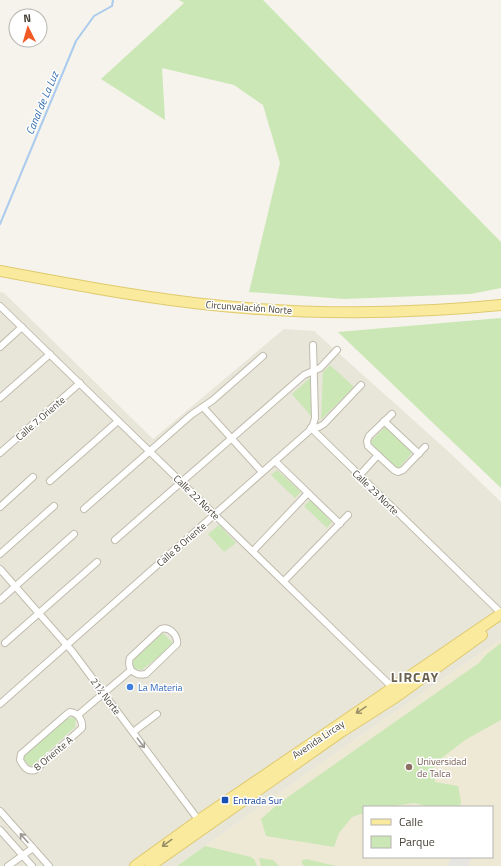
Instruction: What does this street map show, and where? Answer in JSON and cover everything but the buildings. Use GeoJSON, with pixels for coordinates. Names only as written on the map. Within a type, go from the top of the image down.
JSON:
{"type":"FeatureCollection","features":[{"type":"Feature","properties":{"kind":"main road","name":"Circunvalación Norte"},"geometry":{"type":"LineString","coordinates":[[0,271],[152,298],[266,309],[377,312],[435,310],[501,305]]}},
{"type":"Feature","properties":{"kind":"main road","name":"Avenida Lircay"},"geometry":{"type":"LineString","coordinates":[[395,693],[501,614]]}},
{"type":"Feature","properties":{"kind":"main road","name":"Avenida Lircay"},"geometry":{"type":"LineString","coordinates":[[135,866],[202,824],[501,621]]}},
{"type":"Feature","properties":{"kind":"main road","name":"Avenida Lircay"},"geometry":{"type":"LineString","coordinates":[[150,866],[202,824]]}},
{"type":"Feature","properties":{"kind":"street","name":"Calle 22 Norte"},"geometry":{"type":"LineString","coordinates":[[0,306],[284,581],[395,693]]}},
{"type":"Feature","properties":{"kind":"street"},"geometry":{"type":"LineString","coordinates":[[0,347],[22,327]]}},
{"type":"Feature","properties":{"kind":"street"},"geometry":{"type":"LineString","coordinates":[[311,428],[315,418],[313,345]]}},
{"type":"Feature","properties":{"kind":"street"},"geometry":{"type":"LineString","coordinates":[[115,540],[304,375],[320,368],[337,350]]}},
{"type":"Feature","properties":{"kind":"street"},"geometry":{"type":"LineString","coordinates":[[0,398],[50,354]]}},
{"type":"Feature","properties":{"kind":"street"},"geometry":{"type":"LineString","coordinates":[[84,509],[191,415],[213,400],[262,356]]}},
{"type":"Feature","properties":{"kind":"street","name":"Calle 7 Oriente"},"geometry":{"type":"LineString","coordinates":[[0,454],[80,383]]}},
{"type":"Feature","properties":{"kind":"street","name":"Calle 8 Oriente"},"geometry":{"type":"LineString","coordinates":[[0,704],[311,428],[324,424],[361,385]]}},
{"type":"Feature","properties":{"kind":"street"},"geometry":{"type":"LineString","coordinates":[[203,407],[262,472]]}},
{"type":"Feature","properties":{"kind":"street"},"geometry":{"type":"LineString","coordinates":[[392,414],[369,436],[367,441],[368,446],[398,472],[403,470],[425,447]]}},
{"type":"Feature","properties":{"kind":"street"},"geometry":{"type":"LineString","coordinates":[[50,481],[118,421]]}},
{"type":"Feature","properties":{"kind":"street"},"geometry":{"type":"LineString","coordinates":[[384,421],[419,454]]}},
{"type":"Feature","properties":{"kind":"street","name":"Calle 23 Norte"},"geometry":{"type":"LineString","coordinates":[[311,428],[501,614]]}},
{"type":"Feature","properties":{"kind":"street"},"geometry":{"type":"LineString","coordinates":[[359,476],[378,455]]}},
{"type":"Feature","properties":{"kind":"street"},"geometry":{"type":"LineString","coordinates":[[275,461],[340,524]]}},
{"type":"Feature","properties":{"kind":"street"},"geometry":{"type":"LineString","coordinates":[[0,506],[33,477]]}},
{"type":"Feature","properties":{"kind":"street"},"geometry":{"type":"LineString","coordinates":[[253,551],[308,493]]}},
{"type":"Feature","properties":{"kind":"street"},"geometry":{"type":"LineString","coordinates":[[0,554],[54,506]]}},
{"type":"Feature","properties":{"kind":"street"},"geometry":{"type":"LineString","coordinates":[[284,581],[348,515]]}},
{"type":"Feature","properties":{"kind":"street"},"geometry":{"type":"LineString","coordinates":[[0,600],[74,534]]}},
{"type":"Feature","properties":{"kind":"street"},"geometry":{"type":"LineString","coordinates":[[5,643],[97,562]]}},
{"type":"Feature","properties":{"kind":"street","name":"21½ Norte"},"geometry":{"type":"LineString","coordinates":[[0,569],[67,645],[104,692],[202,824]]}},
{"type":"Feature","properties":{"kind":"street"},"geometry":{"type":"LineString","coordinates":[[161,629],[169,629],[178,640],[177,644],[146,674],[136,674],[131,670],[128,662],[130,658],[161,629]]}},
{"type":"Feature","properties":{"kind":"street","name":"8 Oriente A"},"geometry":{"type":"LineString","coordinates":[[78,715],[131,670]]}},
{"type":"Feature","properties":{"kind":"street","name":"8 Oriente A"},"geometry":{"type":"LineString","coordinates":[[74,713],[78,715],[82,721],[82,728],[35,770],[30,771],[26,769],[20,760],[21,754],[67,714],[74,713]]}},
{"type":"Feature","properties":{"kind":"street"},"geometry":{"type":"LineString","coordinates":[[133,732],[157,714]]}},
{"type":"Feature","properties":{"kind":"street"},"geometry":{"type":"LineString","coordinates":[[1,813],[49,866]]}},
{"type":"Feature","properties":{"kind":"street"},"geometry":{"type":"LineString","coordinates":[[0,830],[32,866]]}},
{"type":"Feature","properties":{"kind":"street"},"geometry":{"type":"LineString","coordinates":[[8,866],[33,848]]}},
{"type":"Feature","properties":{"kind":"shaded area"},"geometry":{"type":"Polygon","coordinates":[[[0,292],[4,293],[153,439],[284,329],[314,331],[450,453],[501,502],[501,639],[337,752],[177,866],[0,866],[0,292]]]}},
{"type":"Feature","properties":{"kind":"shaded area","name":"Universidad de Talca"},"geometry":{"type":"Polygon","coordinates":[[[501,639],[501,866],[177,866],[337,752],[501,639]]]}},
{"type":"Feature","properties":{"kind":"shaded area"},"geometry":{"type":"Polygon","coordinates":[[[451,858],[471,858],[469,866],[448,866],[451,858]]]}},
{"type":"Feature","properties":{"kind":"green space"},"geometry":{"type":"Polygon","coordinates":[[[179,0],[263,0],[501,242],[501,288],[471,294],[344,299],[249,292],[280,163],[263,105],[234,85],[162,68],[165,120],[101,79],[184,3],[179,0]]]}},
{"type":"Feature","properties":{"kind":"green space"},"geometry":{"type":"Polygon","coordinates":[[[501,318],[501,488],[338,332],[501,318]]]}},
{"type":"Feature","properties":{"kind":"green space"},"geometry":{"type":"Polygon","coordinates":[[[330,365],[354,387],[321,420],[323,372],[330,365]]]}},
{"type":"Feature","properties":{"kind":"green space"},"geometry":{"type":"Polygon","coordinates":[[[311,377],[311,416],[292,394],[311,377]]]}},
{"type":"Feature","properties":{"kind":"green space"},"geometry":{"type":"Polygon","coordinates":[[[385,427],[412,453],[398,469],[370,442],[385,427]]]}},
{"type":"Feature","properties":{"kind":"green space"},"geometry":{"type":"Polygon","coordinates":[[[277,470],[301,492],[295,498],[271,475],[277,470]]]}},
{"type":"Feature","properties":{"kind":"green space"},"geometry":{"type":"Polygon","coordinates":[[[310,500],[332,522],[327,528],[304,506],[310,500]]]}},
{"type":"Feature","properties":{"kind":"green space"},"geometry":{"type":"Polygon","coordinates":[[[219,525],[236,543],[224,552],[208,534],[219,525]]]}},
{"type":"Feature","properties":{"kind":"green space"},"geometry":{"type":"Polygon","coordinates":[[[163,633],[174,644],[142,670],[132,668],[132,658],[163,633]]]}},
{"type":"Feature","properties":{"kind":"green space"},"geometry":{"type":"Polygon","coordinates":[[[501,643],[501,720],[465,740],[434,764],[435,782],[458,786],[461,801],[460,806],[427,806],[414,803],[394,806],[363,806],[363,813],[352,817],[339,833],[334,847],[266,836],[261,819],[278,804],[479,663],[487,654],[501,643]]]}},
{"type":"Feature","properties":{"kind":"green space"},"geometry":{"type":"Polygon","coordinates":[[[76,717],[75,727],[31,767],[22,758],[65,719],[76,717]]]}},
{"type":"Feature","properties":{"kind":"green space"},"geometry":{"type":"Polygon","coordinates":[[[205,846],[251,857],[254,859],[257,866],[177,866],[205,846]]]}},
{"type":"Feature","properties":{"kind":"green space"},"geometry":{"type":"Polygon","coordinates":[[[259,858],[273,860],[279,866],[261,866],[259,858]]]}},
{"type":"Feature","properties":{"kind":"green space"},"geometry":{"type":"Polygon","coordinates":[[[306,859],[336,866],[304,866],[301,861],[306,859]]]}},
{"type":"Feature","properties":{"kind":"waterway","name":"Canal de La Luz"},"geometry":{"type":"LineString","coordinates":[[0,224],[76,41],[94,16],[112,6],[113,0]]}},
{"type":"Feature","properties":{"kind":"place","name":"La Materia"},"geometry":{"type":"Point","coordinates":[130,687]}},
{"type":"Feature","properties":{"kind":"place","name":"Universidad de Talca"},"geometry":{"type":"Point","coordinates":[409,767]}},
{"type":"Feature","properties":{"kind":"place","name":"Entrada Sur"},"geometry":{"type":"Point","coordinates":[225,800]}},
{"type":"Feature","properties":{"kind":"district","name":"LIRCAY"},"geometry":{"type":"Point","coordinates":[415,677]}}]}
